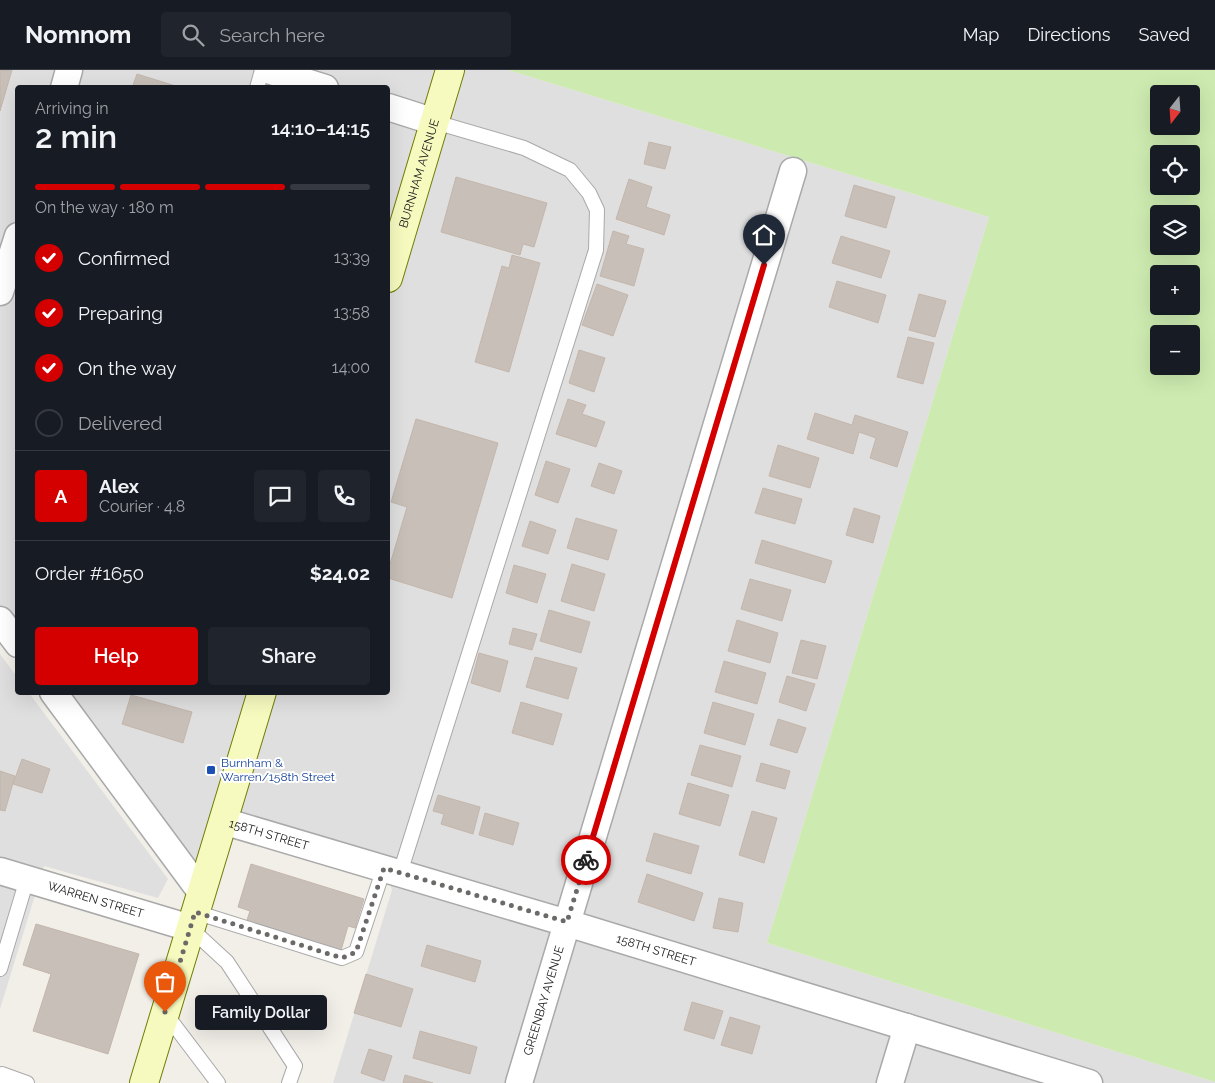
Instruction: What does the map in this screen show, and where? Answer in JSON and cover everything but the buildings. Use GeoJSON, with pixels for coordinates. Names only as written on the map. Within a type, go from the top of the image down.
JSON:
{"type":"FeatureCollection","features":[{"type":"Feature","properties":{"kind":"main road","name":"BURNHAM AVENUE"},"geometry":{"type":"LineString","coordinates":[[390,271],[450,70]]}},
{"type":"Feature","properties":{"kind":"main road"},"geometry":{"type":"LineString","coordinates":[[144,1083],[261,695]]}},
{"type":"Feature","properties":{"kind":"street"},"geometry":{"type":"LineString","coordinates":[[65,85],[69,70]]}},
{"type":"Feature","properties":{"kind":"street"},"geometry":{"type":"LineString","coordinates":[[268,70],[316,85]]}},
{"type":"Feature","properties":{"kind":"street"},"geometry":{"type":"LineString","coordinates":[[390,108],[435,122]]}},
{"type":"Feature","properties":{"kind":"street","name":"GREENBAY AVENUE"},"geometry":{"type":"LineString","coordinates":[[519,1083],[793,171]]}},
{"type":"Feature","properties":{"kind":"street"},"geometry":{"type":"LineString","coordinates":[[0,292],[15,245]]}},
{"type":"Feature","properties":{"kind":"street"},"geometry":{"type":"LineString","coordinates":[[0,620],[15,640]]}},
{"type":"Feature","properties":{"kind":"street"},"geometry":{"type":"LineString","coordinates":[[60,696],[196,911]]}},
{"type":"Feature","properties":{"kind":"street","name":"158TH STREET"},"geometry":{"type":"LineString","coordinates":[[223,821],[567,922],[1089,1083]]}},
{"type":"Feature","properties":{"kind":"street","name":"WARREN STREET"},"geometry":{"type":"LineString","coordinates":[[0,871],[27,879],[196,911]]}},
{"type":"Feature","properties":{"kind":"street"},"geometry":{"type":"LineString","coordinates":[[890,1083],[907,1027]]}},
{"type":"Feature","properties":{"kind":"lane"},"geometry":{"type":"LineString","coordinates":[[258,85],[262,70]]}},
{"type":"Feature","properties":{"kind":"lane"},"geometry":{"type":"LineString","coordinates":[[196,911],[342,958],[356,952],[392,871],[596,250],[597,210],[589,193],[570,170],[524,148],[435,122]]}},
{"type":"Feature","properties":{"kind":"lane"},"geometry":{"type":"LineString","coordinates":[[0,969],[27,879]]}},
{"type":"Feature","properties":{"kind":"lane"},"geometry":{"type":"LineString","coordinates":[[196,911],[295,1066],[289,1083]]}},
{"type":"Feature","properties":{"kind":"lane"},"geometry":{"type":"LineString","coordinates":[[165,1012],[218,1083]]}},
{"type":"Feature","properties":{"kind":"lane"},"geometry":{"type":"LineString","coordinates":[[0,1080],[2,1074],[27,1083]]}},
{"type":"Feature","properties":{"kind":"shaded area"},"geometry":{"type":"Polygon","coordinates":[[[0,70],[508,70],[989,217],[767,943],[1215,1083],[333,1083],[392,890],[384,868],[223,821],[201,892],[55,695],[390,695],[390,85],[15,85],[15,639],[0,619],[0,70]]]}},
{"type":"Feature","properties":{"kind":"shaded area"},"geometry":{"type":"Polygon","coordinates":[[[0,654],[15,674],[15,695],[30,695],[168,879],[158,898],[44,866],[0,1009],[0,654]]]}},
{"type":"Feature","properties":{"kind":"green space"},"geometry":{"type":"Polygon","coordinates":[[[508,70],[1215,70],[1215,1082],[767,943],[989,217],[508,70]]]}},
{"type":"Feature","properties":{"kind":"way so far"},"geometry":{"type":"LineString","coordinates":[[165,1012],[195,912],[342,958],[356,952],[384,868],[567,922],[586,860]]}},
{"type":"Feature","properties":{"kind":"place","name":"Burnham & Warren/158th Street"},"geometry":{"type":"Point","coordinates":[211,770]}},
{"type":"Feature","properties":{"kind":"place","name":"Family Dollar"},"geometry":{"type":"Point","coordinates":[165,1012]}},
{"type":"Feature","properties":{"kind":"route"},"geometry":{"type":"LineString","coordinates":[[586,860],[764,265]]}}]}
